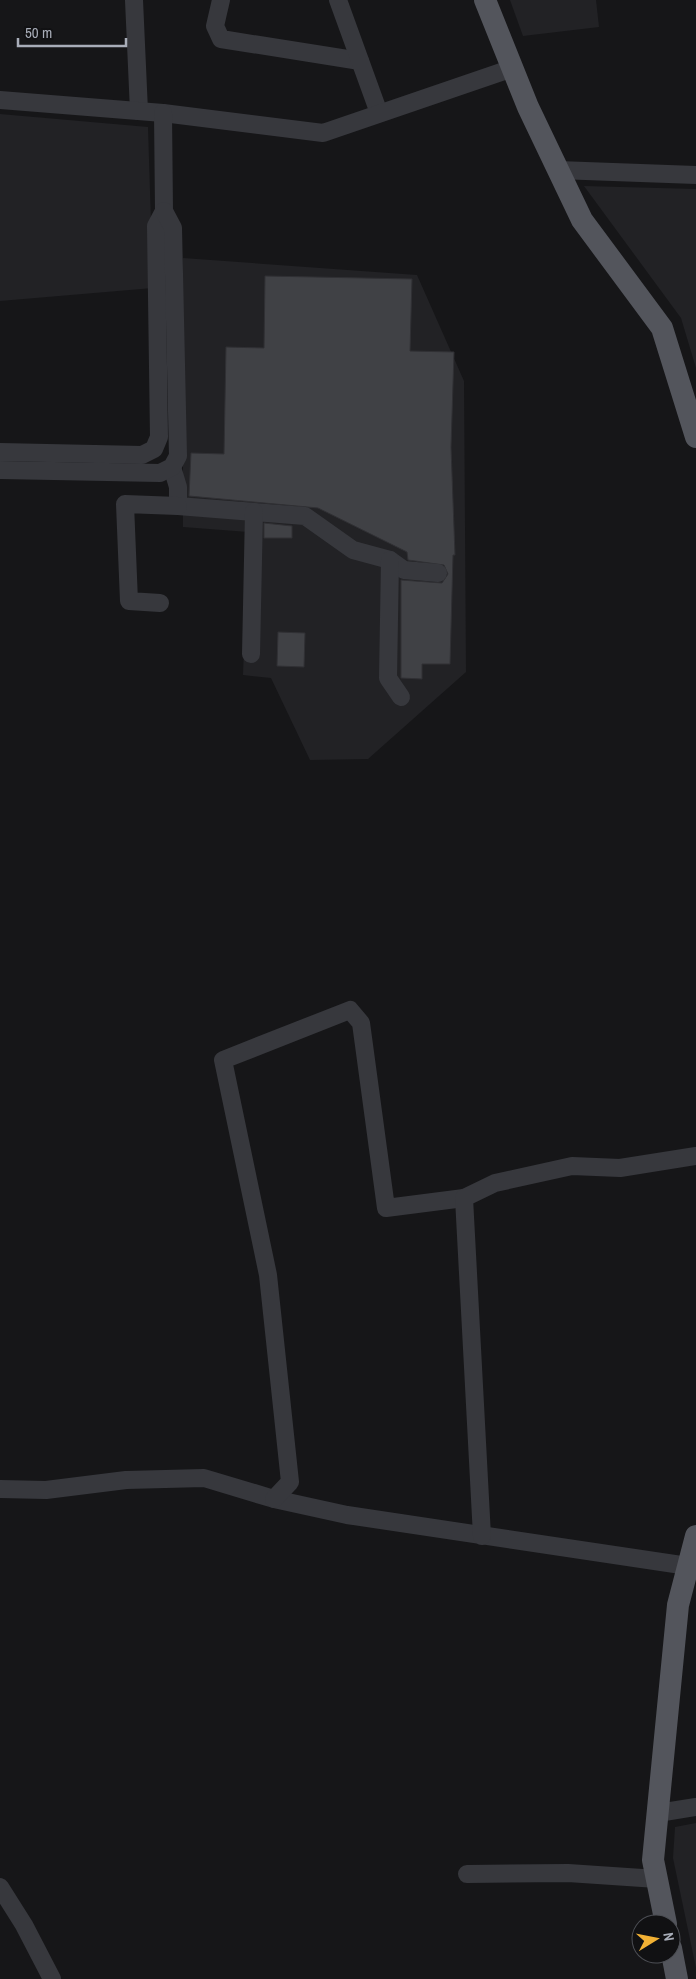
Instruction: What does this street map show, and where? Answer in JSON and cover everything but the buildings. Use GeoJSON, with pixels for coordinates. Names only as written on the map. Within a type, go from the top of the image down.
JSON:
{"type":"FeatureCollection","features":[{"type":"Feature","properties":{"kind":"main road"},"geometry":{"type":"LineString","coordinates":[[485,0],[528,107],[582,220],[662,328],[696,437]]}},
{"type":"Feature","properties":{"kind":"main road"},"geometry":{"type":"LineString","coordinates":[[664,1914],[653,1860],[678,1605],[696,1536]]}},
{"type":"Feature","properties":{"kind":"main road"},"geometry":{"type":"LineString","coordinates":[[674,1964],[677,1979]]}},
{"type":"Feature","properties":{"kind":"street"},"geometry":{"type":"LineString","coordinates":[[134,0],[139,111]]}},
{"type":"Feature","properties":{"kind":"street"},"geometry":{"type":"LineString","coordinates":[[221,0],[215,26],[221,39],[360,61]]}},
{"type":"Feature","properties":{"kind":"street"},"geometry":{"type":"LineString","coordinates":[[338,0],[380,113]]}},
{"type":"Feature","properties":{"kind":"street"},"geometry":{"type":"LineString","coordinates":[[0,100],[163,113],[323,133],[513,68]]}},
{"type":"Feature","properties":{"kind":"street"},"geometry":{"type":"LineString","coordinates":[[0,470],[160,473],[172,467],[178,456],[173,228],[164,212],[163,113]]}},
{"type":"Feature","properties":{"kind":"street"},"geometry":{"type":"LineString","coordinates":[[558,170],[696,175]]}},
{"type":"Feature","properties":{"kind":"street"},"geometry":{"type":"LineString","coordinates":[[0,452],[142,455],[154,449],[159,437],[156,226],[164,212]]}},
{"type":"Feature","properties":{"kind":"street"},"geometry":{"type":"LineString","coordinates":[[172,467],[178,487],[178,506]]}},
{"type":"Feature","properties":{"kind":"street"},"geometry":{"type":"LineString","coordinates":[[160,603],[129,601],[125,504],[178,506],[305,516],[353,550],[390,560],[404,570],[438,573]]}},
{"type":"Feature","properties":{"kind":"street"},"geometry":{"type":"LineString","coordinates":[[251,654],[254,512]]}},
{"type":"Feature","properties":{"kind":"street"},"geometry":{"type":"LineString","coordinates":[[390,560],[388,678],[401,697]]}},
{"type":"Feature","properties":{"kind":"street"},"geometry":{"type":"LineString","coordinates":[[274,1499],[290,1482],[268,1274],[223,1060],[350,1010],[361,1023],[386,1208],[464,1198],[495,1183],[572,1166],[620,1168],[696,1156]]}},
{"type":"Feature","properties":{"kind":"street"},"geometry":{"type":"LineString","coordinates":[[464,1198],[482,1536]]}},
{"type":"Feature","properties":{"kind":"street"},"geometry":{"type":"LineString","coordinates":[[0,1488],[46,1490],[126,1480],[204,1478],[274,1499],[347,1515],[688,1566]]}},
{"type":"Feature","properties":{"kind":"street"},"geometry":{"type":"LineString","coordinates":[[658,1813],[696,1806]]}},
{"type":"Feature","properties":{"kind":"street"},"geometry":{"type":"LineString","coordinates":[[467,1874],[568,1873],[657,1879]]}},
{"type":"Feature","properties":{"kind":"street"},"geometry":{"type":"LineString","coordinates":[[0,1888],[24,1925],[52,1979]]}},
{"type":"Feature","properties":{"kind":"shaded area"},"geometry":{"type":"Polygon","coordinates":[[[510,0],[596,0],[599,27],[523,36],[510,0]]]}},
{"type":"Feature","properties":{"kind":"shaded area"},"geometry":{"type":"Polygon","coordinates":[[[0,114],[148,127],[153,288],[0,301],[0,114]]]}},
{"type":"Feature","properties":{"kind":"shaded area"},"geometry":{"type":"Polygon","coordinates":[[[584,186],[696,189],[696,368],[681,318],[584,186]]]}},
{"type":"Feature","properties":{"kind":"shaded area"},"geometry":{"type":"Polygon","coordinates":[[[183,258],[417,275],[464,381],[466,672],[368,759],[310,760],[271,678],[243,675],[248,532],[183,527],[183,258]]]}},
{"type":"Feature","properties":{"kind":"shaded area"},"geometry":{"type":"Polygon","coordinates":[[[696,1823],[696,1968],[673,1858],[675,1827],[696,1823]]]}}]}
